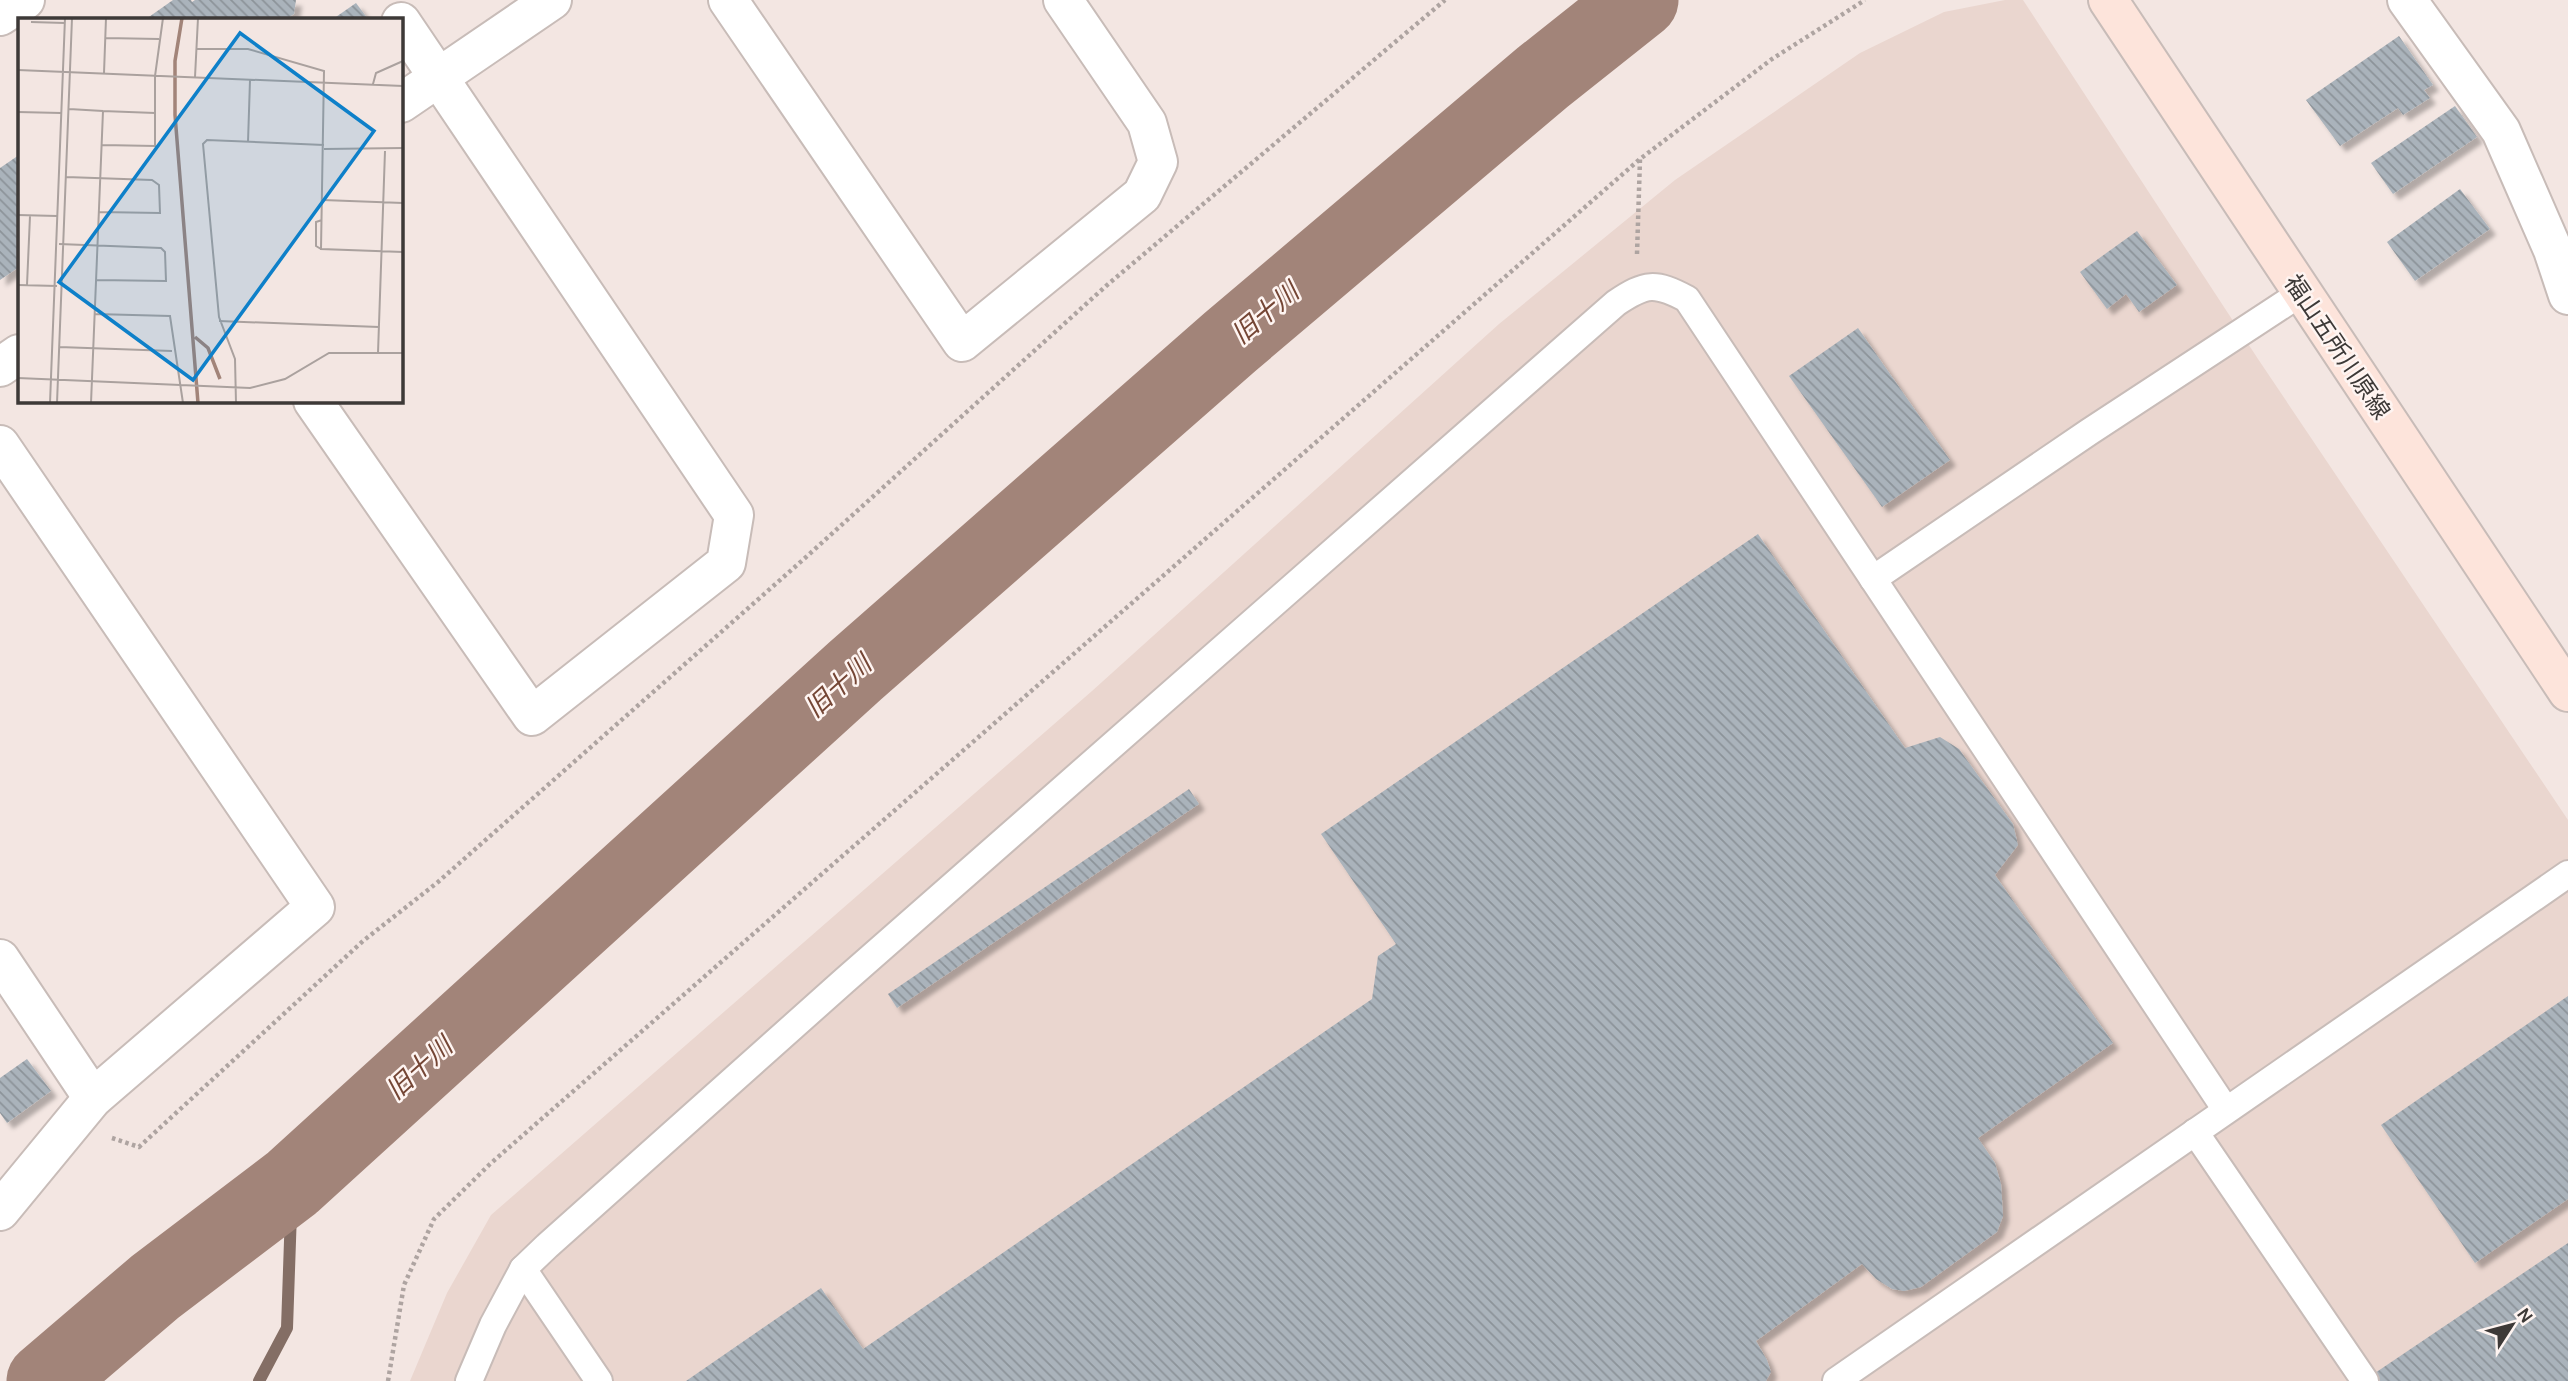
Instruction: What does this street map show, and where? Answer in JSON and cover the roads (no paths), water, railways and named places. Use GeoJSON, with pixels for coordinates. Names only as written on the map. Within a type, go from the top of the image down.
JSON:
{"type":"FeatureCollection","features":[{"type":"Feature","properties":{"kind":"main road","name":"福山五所川原線"},"geometry":{"type":"LineString","coordinates":[[2108,0],[2568,692]]}},
{"type":"Feature","properties":{"kind":"street"},"geometry":{"type":"LineString","coordinates":[[0,16],[25,0]]}},
{"type":"Feature","properties":{"kind":"street"},"geometry":{"type":"LineString","coordinates":[[386,0],[398,18]]}},
{"type":"Feature","properties":{"kind":"street"},"geometry":{"type":"LineString","coordinates":[[402,102],[552,0]]}},
{"type":"Feature","properties":{"kind":"street"},"geometry":{"type":"LineString","coordinates":[[728,0],[962,342],[1142,195],[1158,162],[1147,122],[1063,0]]}},
{"type":"Feature","properties":{"kind":"street"},"geometry":{"type":"LineString","coordinates":[[2407,0],[2501,131],[2553,250],[2568,295]]}},
{"type":"Feature","properties":{"kind":"street"},"geometry":{"type":"LineString","coordinates":[[314,402],[532,716],[726,563],[734,515],[402,24]]}},
{"type":"Feature","properties":{"kind":"street"},"geometry":{"type":"LineString","coordinates":[[0,367],[18,355]]}},
{"type":"Feature","properties":{"kind":"street"},"geometry":{"type":"LineString","coordinates":[[0,445],[315,907],[93,1098],[0,1210]]}},
{"type":"Feature","properties":{"kind":"street"},"geometry":{"type":"LineString","coordinates":[[0,959],[93,1098]]}},
{"type":"Feature","properties":{"kind":"lane"},"geometry":{"type":"LineString","coordinates":[[469,1381],[493,1325],[523,1269],[844,981],[1616,303],[1636,290],[1664,287],[1687,299],[2226,1110]]}},
{"type":"Feature","properties":{"kind":"lane"},"geometry":{"type":"LineString","coordinates":[[1873,579],[2089,432],[2301,293]]}},
{"type":"Feature","properties":{"kind":"lane"},"geometry":{"type":"LineString","coordinates":[[1844,1379],[2568,874]]}},
{"type":"Feature","properties":{"kind":"lane"},"geometry":{"type":"LineString","coordinates":[[2195,1132],[2365,1381]]}},
{"type":"Feature","properties":{"kind":"lane"},"geometry":{"type":"LineString","coordinates":[[523,1269],[599,1381]]}},
{"type":"Feature","properties":{"kind":"waterway","name":"旧十川"},"geometry":{"type":"LineString","coordinates":[[45,1381],[155,1287],[292,1183],[855,671],[1230,342],[1543,77],[1640,0]]}},
{"type":"Feature","properties":{"kind":"waterway"},"geometry":{"type":"LineString","coordinates":[[259,1381],[287,1328],[292,1183]]}}]}
